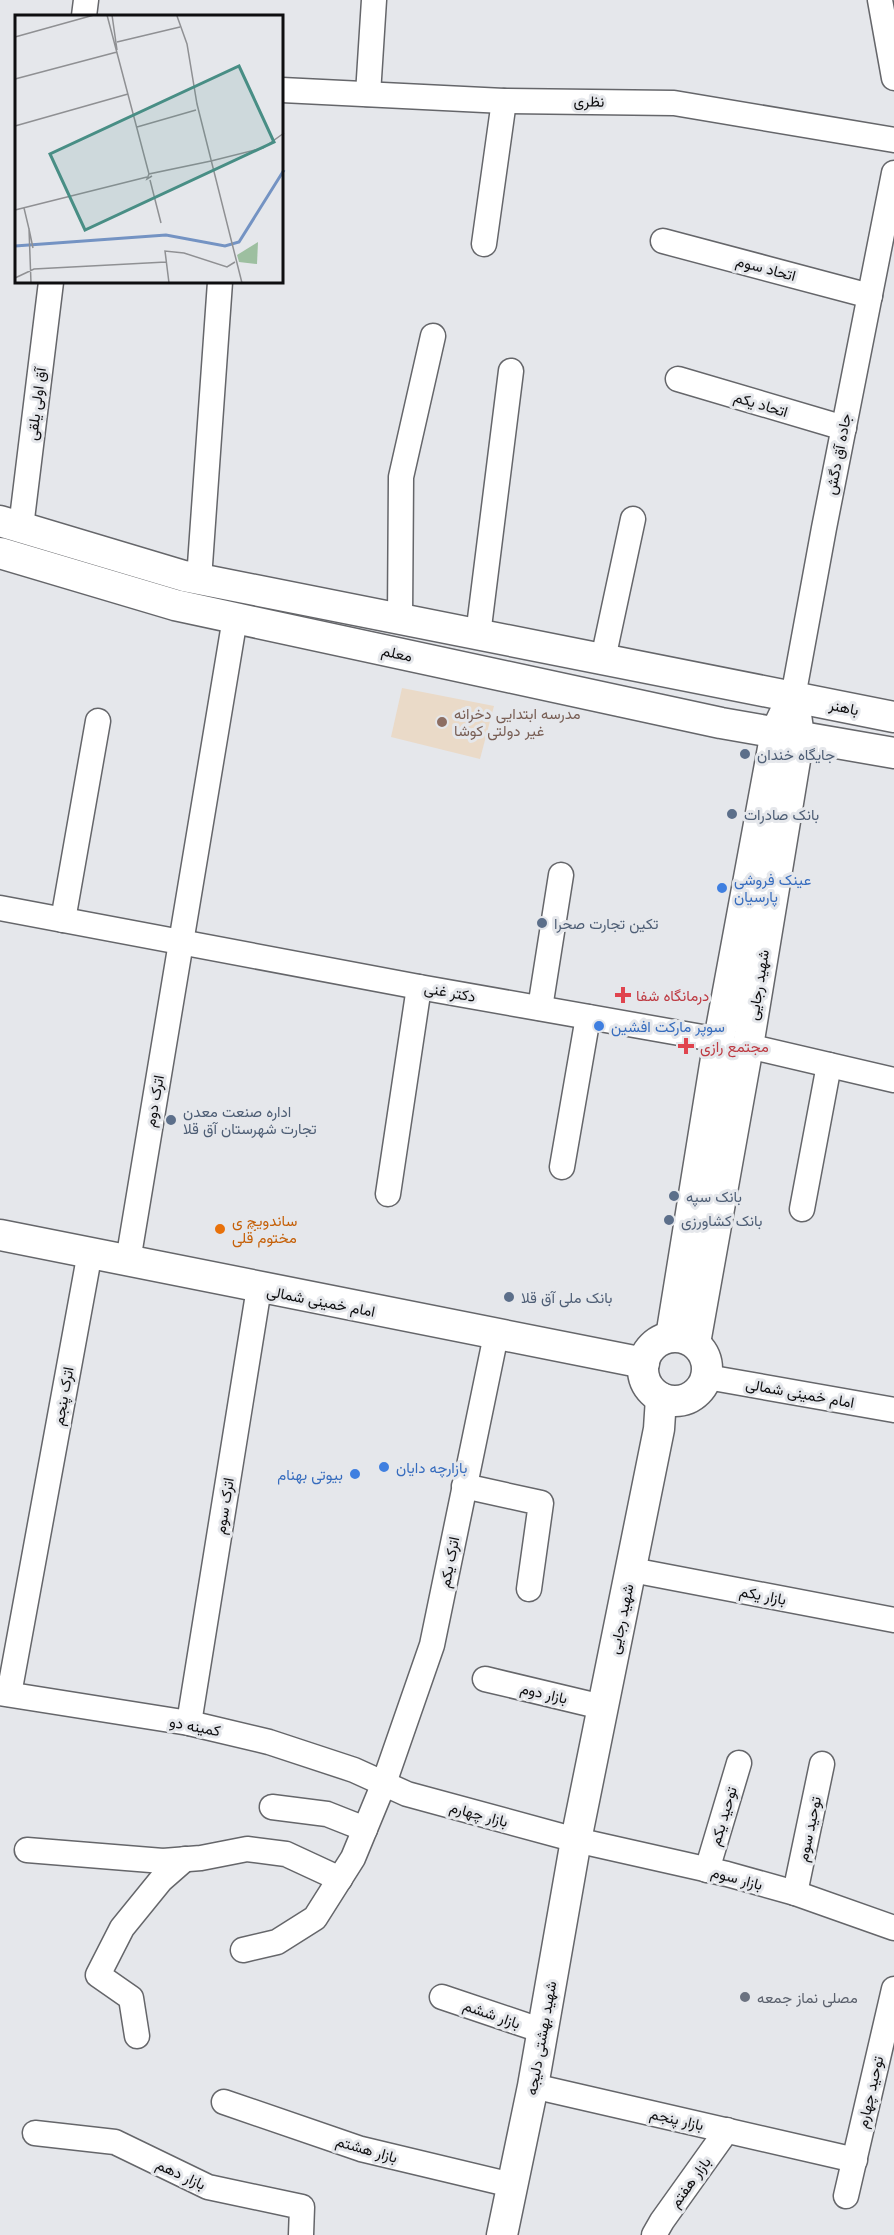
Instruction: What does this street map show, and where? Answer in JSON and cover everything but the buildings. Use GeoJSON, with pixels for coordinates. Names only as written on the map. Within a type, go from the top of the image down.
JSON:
{"type":"FeatureCollection","features":[{"type":"Feature","properties":{"kind":"main road"},"geometry":{"type":"LineString","coordinates":[[10,524],[192,578],[793,697]]}},
{"type":"Feature","properties":{"kind":"main road","name":"معلم"},"geometry":{"type":"LineString","coordinates":[[0,553],[175,605],[721,723],[787,734]]}},
{"type":"Feature","properties":{"kind":"main road"},"geometry":{"type":"LineString","coordinates":[[175,605],[167,585],[192,578]]}},
{"type":"Feature","properties":{"kind":"main road","name":"باهنر"},"geometry":{"type":"LineString","coordinates":[[793,697],[894,717]]}},
{"type":"Feature","properties":{"kind":"main road","name":"جاده آق دگش"},"geometry":{"type":"LineString","coordinates":[[787,734],[793,697]]}},
{"type":"Feature","properties":{"kind":"main road"},"geometry":{"type":"LineString","coordinates":[[787,734],[894,753]]}},
{"type":"Feature","properties":{"kind":"main road","name":"شهید رجایی"},"geometry":{"type":"LineString","coordinates":[[683,1340],[787,734]]}},
{"type":"Feature","properties":{"kind":"main road","name":"امام خمینی شمالی"},"geometry":{"type":"LineString","coordinates":[[0,1235],[644,1363]]}},
{"type":"Feature","properties":{"kind":"main road"},"geometry":{"type":"LineString","coordinates":[[683,1340],[704,1353],[707,1377],[694,1396],[672,1401],[661,1398],[647,1384],[644,1363],[649,1351],[659,1341],[683,1340]]}},
{"type":"Feature","properties":{"kind":"main road","name":"شهید رجایی"},"geometry":{"type":"LineString","coordinates":[[576,1840],[632,1570],[659,1429],[661,1398]]}},
{"type":"Feature","properties":{"kind":"main road","name":"شهید بهشتی دلیجه"},"geometry":{"type":"LineString","coordinates":[[502,2235],[533,2086],[576,1840]]}},
{"type":"Feature","properties":{"kind":"street"},"geometry":{"type":"LineString","coordinates":[[84,15],[86,0]]}},
{"type":"Feature","properties":{"kind":"street"},"geometry":{"type":"LineString","coordinates":[[368,94],[374,0]]}},
{"type":"Feature","properties":{"kind":"street"},"geometry":{"type":"LineString","coordinates":[[880,0],[894,78]]}},
{"type":"Feature","properties":{"kind":"street","name":"نظری"},"geometry":{"type":"LineString","coordinates":[[284,90],[504,101],[674,103],[894,140]]}},
{"type":"Feature","properties":{"kind":"street"},"geometry":{"type":"LineString","coordinates":[[484,244],[504,101]]}},
{"type":"Feature","properties":{"kind":"street","name":"جاده آق دگش"},"geometry":{"type":"LineString","coordinates":[[793,697],[894,173]]}},
{"type":"Feature","properties":{"kind":"street","name":"اتحاد سوم"},"geometry":{"type":"LineString","coordinates":[[663,241],[870,296]]}},
{"type":"Feature","properties":{"kind":"street","name":"آق اولی یلقی"},"geometry":{"type":"LineString","coordinates":[[10,524],[51,284]]}},
{"type":"Feature","properties":{"kind":"street"},"geometry":{"type":"LineString","coordinates":[[192,578],[220,284]]}},
{"type":"Feature","properties":{"kind":"street"},"geometry":{"type":"LineString","coordinates":[[400,619],[401,477],[433,336]]}},
{"type":"Feature","properties":{"kind":"street"},"geometry":{"type":"LineString","coordinates":[[478,634],[511,371]]}},
{"type":"Feature","properties":{"kind":"street","name":"اتحاد یکم"},"geometry":{"type":"LineString","coordinates":[[678,379],[844,428]]}},
{"type":"Feature","properties":{"kind":"street"},"geometry":{"type":"LineString","coordinates":[[603,659],[633,519]]}},
{"type":"Feature","properties":{"kind":"street","name":"اترک دوم"},"geometry":{"type":"LineString","coordinates":[[128,1261],[236,618]]}},
{"type":"Feature","properties":{"kind":"street"},"geometry":{"type":"LineString","coordinates":[[63,920],[98,721]]}},
{"type":"Feature","properties":{"kind":"street"},"geometry":{"type":"LineString","coordinates":[[540,1008],[561,875]]}},
{"type":"Feature","properties":{"kind":"street","name":"دکتر غنی"},"geometry":{"type":"LineString","coordinates":[[0,908],[419,987],[734,1043],[894,1080]]}},
{"type":"Feature","properties":{"kind":"street"},"geometry":{"type":"LineString","coordinates":[[388,1194],[419,987]]}},
{"type":"Feature","properties":{"kind":"street"},"geometry":{"type":"LineString","coordinates":[[562,1167],[588,1017]]}},
{"type":"Feature","properties":{"kind":"street"},"geometry":{"type":"LineString","coordinates":[[802,1209],[829,1065]]}},
{"type":"Feature","properties":{"kind":"street","name":"اترک پنجم"},"geometry":{"type":"LineString","coordinates":[[4,1693],[37,1539],[90,1252]]}},
{"type":"Feature","properties":{"kind":"street","name":"اترک سوم"},"geometry":{"type":"LineString","coordinates":[[189,1723],[259,1288]]}},
{"type":"Feature","properties":{"kind":"street","name":"اترک یکم"},"geometry":{"type":"LineString","coordinates":[[243,1950],[277,1942],[315,1918],[353,1858],[384,1783],[432,1645],[496,1335]]}},
{"type":"Feature","properties":{"kind":"street","name":"امام خمینی شمالی"},"geometry":{"type":"LineString","coordinates":[[707,1377],[894,1410]]}},
{"type":"Feature","properties":{"kind":"street"},"geometry":{"type":"LineString","coordinates":[[464,1486],[541,1503],[528,1589]]}},
{"type":"Feature","properties":{"kind":"street","name":"بازار یکم"},"geometry":{"type":"LineString","coordinates":[[632,1570],[894,1620]]}},
{"type":"Feature","properties":{"kind":"street","name":"بازار دوم"},"geometry":{"type":"LineString","coordinates":[[485,1679],[602,1707]]}},
{"type":"Feature","properties":{"kind":"street","name":"کمینه دو"},"geometry":{"type":"LineString","coordinates":[[4,1693],[189,1723],[269,1742],[354,1770],[384,1783]]}},
{"type":"Feature","properties":{"kind":"street","name":"توحید یکم"},"geometry":{"type":"LineString","coordinates":[[707,1870],[739,1762]]}},
{"type":"Feature","properties":{"kind":"street","name":"توحید سوم"},"geometry":{"type":"LineString","coordinates":[[795,1893],[822,1764]]}},
{"type":"Feature","properties":{"kind":"street","name":"بازار چهارم"},"geometry":{"type":"LineString","coordinates":[[384,1783],[407,1794],[576,1840]]}},
{"type":"Feature","properties":{"kind":"street"},"geometry":{"type":"LineString","coordinates":[[272,1807],[327,1814],[365,1829]]}},
{"type":"Feature","properties":{"kind":"street","name":"بازار سوم"},"geometry":{"type":"LineString","coordinates":[[576,1840],[795,1893],[894,1928]]}},
{"type":"Feature","properties":{"kind":"street"},"geometry":{"type":"LineString","coordinates":[[27,1850],[163,1861],[247,1849],[286,1854],[340,1879]]}},
{"type":"Feature","properties":{"kind":"street"},"geometry":{"type":"LineString","coordinates":[[137,2036],[131,1998],[98,1975],[122,1928],[161,1880],[185,1859]]}},
{"type":"Feature","properties":{"kind":"street","name":"توحید چهارم"},"geometry":{"type":"LineString","coordinates":[[846,2196],[894,1989]]}},
{"type":"Feature","properties":{"kind":"street","name":"بازار ششم"},"geometry":{"type":"LineString","coordinates":[[442,1997],[543,2031]]}},
{"type":"Feature","properties":{"kind":"street","name":"بازار پنجم"},"geometry":{"type":"LineString","coordinates":[[533,2086],[855,2160]]}},
{"type":"Feature","properties":{"kind":"street","name":"بازار هشتم"},"geometry":{"type":"LineString","coordinates":[[224,2102],[361,2149],[512,2185]]}},
{"type":"Feature","properties":{"kind":"street","name":"بازار هفتم"},"geometry":{"type":"LineString","coordinates":[[663,2230],[727,2130]]}},
{"type":"Feature","properties":{"kind":"street","name":"بازار دهم"},"geometry":{"type":"LineString","coordinates":[[35,2133],[115,2142],[208,2187],[302,2206],[301,2235]]}},
{"type":"Feature","properties":{"kind":"shaded area","name":"مدرسه ابتدایی دخرانه غیر دولتی کوشا"},"geometry":{"type":"Polygon","coordinates":[[[402,688],[494,706],[480,759],[391,737],[402,688]]]}},
{"type":"Feature","properties":{"kind":"place","name":"مدرسه ابتدایی دخرانه غیر دولتی کوشا"},"geometry":{"type":"Point","coordinates":[442,722]}},
{"type":"Feature","properties":{"kind":"place","name":"جایگاه خندان"},"geometry":{"type":"Point","coordinates":[745,754]}},
{"type":"Feature","properties":{"kind":"place","name":"بانک صادرات"},"geometry":{"type":"Point","coordinates":[732,814]}},
{"type":"Feature","properties":{"kind":"place","name":"عینک فروشی پارسیان"},"geometry":{"type":"Point","coordinates":[722,888]}},
{"type":"Feature","properties":{"kind":"place","name":"تکین تجارت صحرا"},"geometry":{"type":"Point","coordinates":[542,923]}},
{"type":"Feature","properties":{"kind":"place","name":"درمانگاه شفا"},"geometry":{"type":"Point","coordinates":[623,995]}},
{"type":"Feature","properties":{"kind":"place","name":"سوپر مارکت افشین"},"geometry":{"type":"Point","coordinates":[599,1026]}},
{"type":"Feature","properties":{"kind":"place","name":"مجتمع رازی"},"geometry":{"type":"Point","coordinates":[686,1046]}},
{"type":"Feature","properties":{"kind":"place","name":"اداره صنعت معدن تجارت شهرستان آق قلا"},"geometry":{"type":"Point","coordinates":[171,1120]}},
{"type":"Feature","properties":{"kind":"place","name":"بانک سپه"},"geometry":{"type":"Point","coordinates":[674,1196]}},
{"type":"Feature","properties":{"kind":"place","name":"بانک کشاورزی"},"geometry":{"type":"Point","coordinates":[669,1220]}},
{"type":"Feature","properties":{"kind":"place","name":"ساندویچ ی مختوم قلی"},"geometry":{"type":"Point","coordinates":[220,1229]}},
{"type":"Feature","properties":{"kind":"place","name":"بانک ملی آق قلا"},"geometry":{"type":"Point","coordinates":[509,1297]}},
{"type":"Feature","properties":{"kind":"place","name":"بازارچه دایان"},"geometry":{"type":"Point","coordinates":[384,1467]}},
{"type":"Feature","properties":{"kind":"place","name":"بیوتی بهنام"},"geometry":{"type":"Point","coordinates":[355,1474]}},
{"type":"Feature","properties":{"kind":"place","name":"مصلی نماز جمعه"},"geometry":{"type":"Point","coordinates":[745,1997]}}]}
